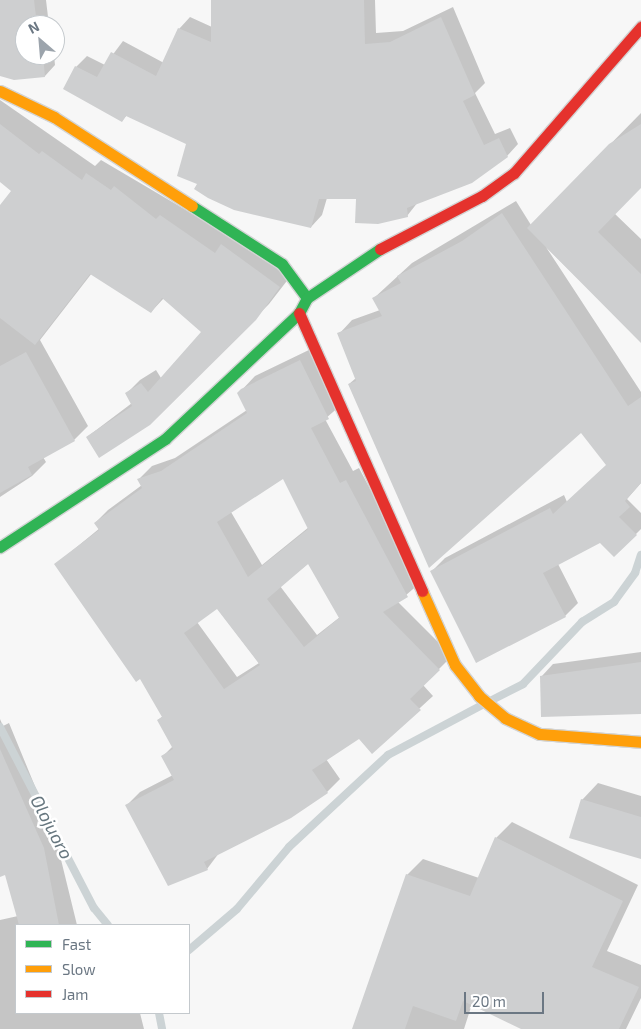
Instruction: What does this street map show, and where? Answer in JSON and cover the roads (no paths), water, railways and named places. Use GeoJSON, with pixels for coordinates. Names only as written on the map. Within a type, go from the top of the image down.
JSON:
{"type":"FeatureCollection","features":[{"type":"Feature","properties":{"kind":"street"},"geometry":{"type":"LineString","coordinates":[[0,547],[165,440],[299,314],[307,298],[361,259],[482,196],[514,173],[641,27]]}},
{"type":"Feature","properties":{"kind":"street"},"geometry":{"type":"LineString","coordinates":[[0,91],[54,117],[282,264],[307,298]]}},
{"type":"Feature","properties":{"kind":"street"},"geometry":{"type":"LineString","coordinates":[[299,314],[456,665],[479,696],[505,718],[540,734],[641,742]]}},
{"type":"Feature","properties":{"kind":"waterway"},"geometry":{"type":"LineString","coordinates":[[492,700],[523,684],[582,622],[614,602],[635,573],[641,555]]}},
{"type":"Feature","properties":{"kind":"waterway"},"geometry":{"type":"LineString","coordinates":[[190,949],[237,909],[289,847],[388,755],[482,705]]}},
{"type":"Feature","properties":{"kind":"waterway","name":"Olojuoro"},"geometry":{"type":"LineString","coordinates":[[0,727],[94,908],[107,924]]}},
{"type":"Feature","properties":{"kind":"waterway","name":"Olojuoro"},"geometry":{"type":"LineString","coordinates":[[159,1014],[162,1029]]}}]}
